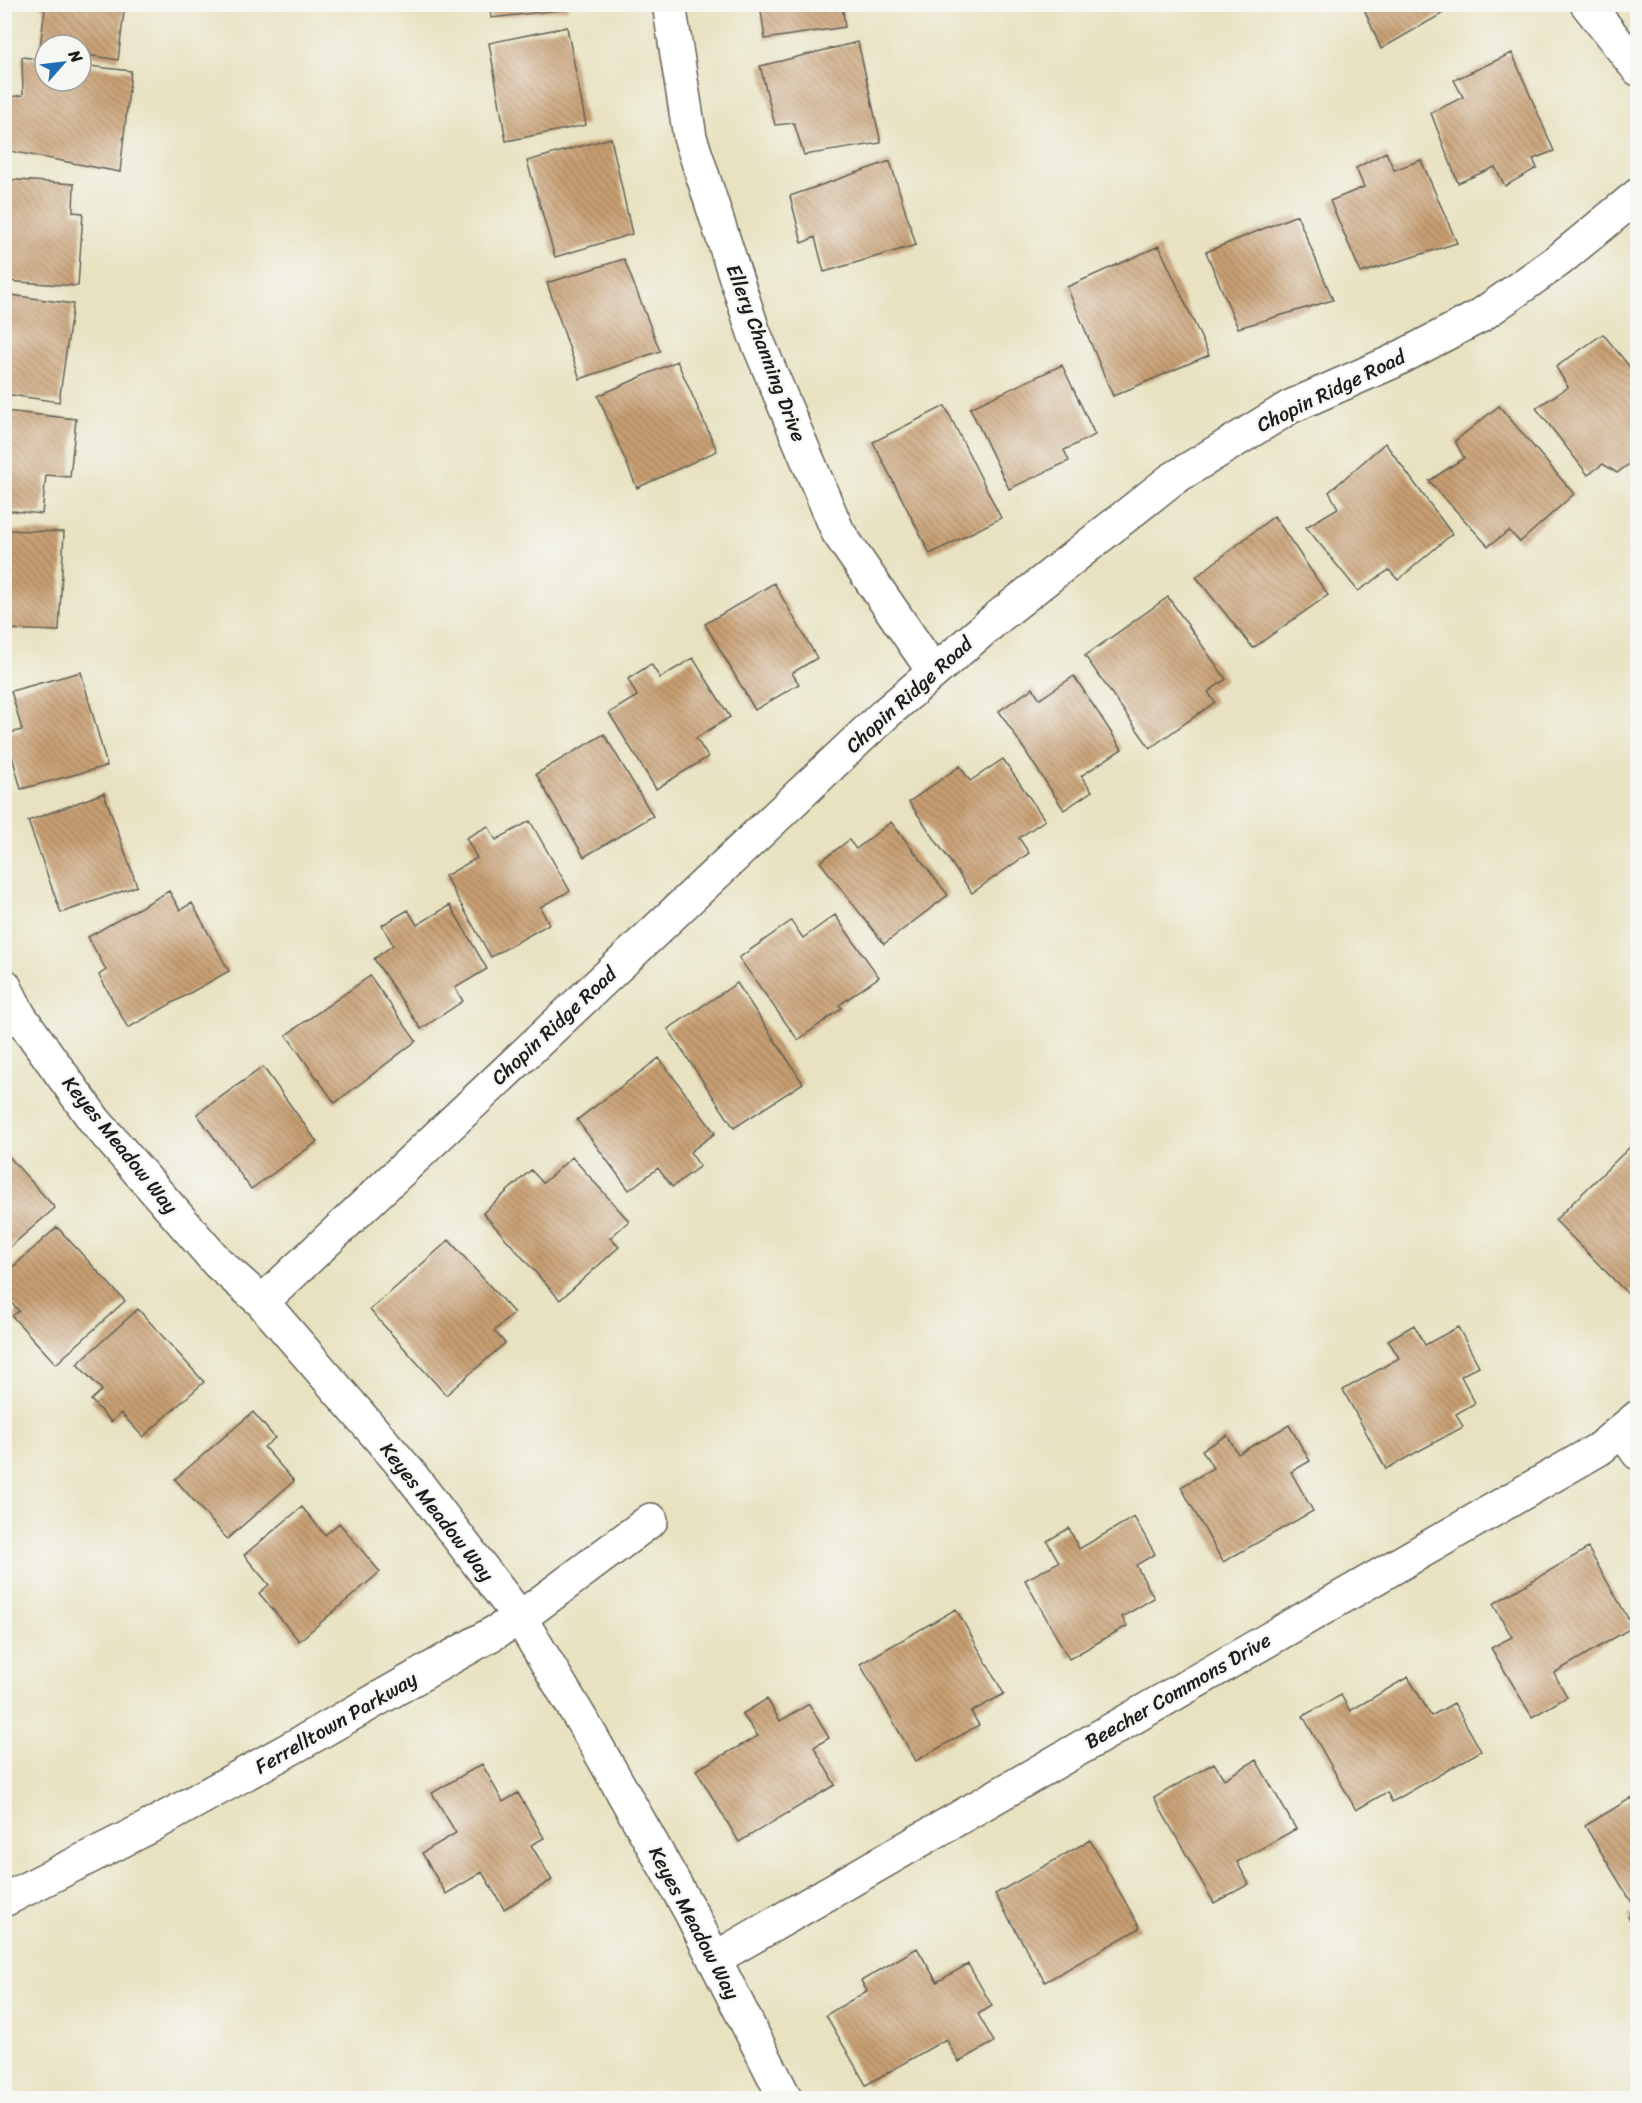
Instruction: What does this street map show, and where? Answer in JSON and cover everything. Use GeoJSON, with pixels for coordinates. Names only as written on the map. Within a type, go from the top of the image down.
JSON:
{"type":"FeatureCollection","features":[{"type":"Feature","properties":{"kind":"street","name":"Ellery Channing Drive"},"geometry":{"type":"LineString","coordinates":[[669,4],[690,137],[754,333],[838,532],[934,672]]}},
{"type":"Feature","properties":{"kind":"street"},"geometry":{"type":"LineString","coordinates":[[1587,4],[1638,69]]}},
{"type":"Feature","properties":{"kind":"street","name":"Chopin Ridge Road"},"geometry":{"type":"LineString","coordinates":[[262,1302],[867,731],[997,618],[1171,480],[1290,407],[1392,362],[1480,315],[1559,260],[1638,195]]}},
{"type":"Feature","properties":{"kind":"street","name":"Keyes Meadow Way"},"geometry":{"type":"LineString","coordinates":[[4,985],[19,1015],[95,1121],[218,1263],[262,1302],[407,1470],[520,1617],[591,1736],[691,1913],[785,2098]]}},
{"type":"Feature","properties":{"kind":"street","name":"Beecher Commons Drive"},"geometry":{"type":"LineString","coordinates":[[714,1959],[1599,1449],[1632,1433]]}},
{"type":"Feature","properties":{"kind":"street","name":"Ferrelltown Parkway"},"geometry":{"type":"LineString","coordinates":[[4,1900],[157,1823],[520,1617],[651,1520]]}},
{"type":"Feature","properties":{"kind":"building"},"geometry":{"type":"Polygon","coordinates":[[[35,4],[125,4],[118,60],[93,56],[93,33],[42,33],[45,9],[35,4]]]}},
{"type":"Feature","properties":{"kind":"building"},"geometry":{"type":"Polygon","coordinates":[[[490,4],[567,4],[568,9],[491,18],[490,4]]]}},
{"type":"Feature","properties":{"kind":"building"},"geometry":{"type":"Polygon","coordinates":[[[760,4],[842,4],[845,27],[765,39],[760,4]]]}},
{"type":"Feature","properties":{"kind":"building"},"geometry":{"type":"Polygon","coordinates":[[[1362,4],[1459,4],[1381,49],[1362,4]]]}},
{"type":"Feature","properties":{"kind":"building"},"geometry":{"type":"Polygon","coordinates":[[[567,27],[586,125],[506,141],[489,43],[567,27]]]}},
{"type":"Feature","properties":{"kind":"building"},"geometry":{"type":"Polygon","coordinates":[[[858,42],[881,143],[804,155],[794,123],[775,125],[760,66],[858,42]]]}},
{"type":"Feature","properties":{"kind":"building"},"geometry":{"type":"Polygon","coordinates":[[[1512,53],[1554,151],[1533,159],[1537,168],[1505,186],[1495,167],[1458,183],[1431,113],[1463,97],[1454,80],[1512,53]]]}},
{"type":"Feature","properties":{"kind":"building"},"geometry":{"type":"Polygon","coordinates":[[[22,57],[33,58],[33,93],[93,93],[93,66],[131,71],[120,172],[4,150],[4,98],[23,95],[22,57]]]}},
{"type":"Feature","properties":{"kind":"building"},"geometry":{"type":"Polygon","coordinates":[[[611,138],[632,234],[555,257],[527,161],[611,138]]]}},
{"type":"Feature","properties":{"kind":"building"},"geometry":{"type":"Polygon","coordinates":[[[1386,152],[1394,170],[1421,160],[1457,243],[1361,273],[1330,201],[1364,187],[1356,168],[1386,152]]]}},
{"type":"Feature","properties":{"kind":"building"},"geometry":{"type":"Polygon","coordinates":[[[890,161],[916,245],[824,272],[815,237],[802,243],[790,196],[890,161]]]}},
{"type":"Feature","properties":{"kind":"building"},"geometry":{"type":"Polygon","coordinates":[[[4,179],[74,184],[73,212],[83,213],[78,286],[4,281],[4,179]]]}},
{"type":"Feature","properties":{"kind":"building"},"geometry":{"type":"Polygon","coordinates":[[[1297,215],[1333,300],[1238,328],[1206,252],[1297,215]]]}},
{"type":"Feature","properties":{"kind":"building"},"geometry":{"type":"Polygon","coordinates":[[[1159,246],[1209,355],[1113,396],[1067,287],[1159,246]]]}},
{"type":"Feature","properties":{"kind":"building"},"geometry":{"type":"Polygon","coordinates":[[[624,259],[660,351],[580,379],[547,283],[624,259]]]}},
{"type":"Feature","properties":{"kind":"building"},"geometry":{"type":"Polygon","coordinates":[[[4,294],[73,304],[59,402],[4,394],[4,294]]]}},
{"type":"Feature","properties":{"kind":"building"},"geometry":{"type":"Polygon","coordinates":[[[1603,334],[1638,377],[1638,457],[1617,473],[1603,464],[1588,475],[1536,408],[1568,387],[1556,367],[1603,334]]]}},
{"type":"Feature","properties":{"kind":"building"},"geometry":{"type":"Polygon","coordinates":[[[677,361],[717,451],[637,488],[598,396],[677,361]]]}},
{"type":"Feature","properties":{"kind":"building"},"geometry":{"type":"Polygon","coordinates":[[[1062,365],[1095,435],[1064,450],[1069,461],[1009,489],[970,408],[1062,365]]]}},
{"type":"Feature","properties":{"kind":"building"},"geometry":{"type":"Polygon","coordinates":[[[945,406],[1001,518],[930,554],[873,442],[945,406]]]}},
{"type":"Feature","properties":{"kind":"building"},"geometry":{"type":"Polygon","coordinates":[[[1499,406],[1574,494],[1520,542],[1509,531],[1488,546],[1429,481],[1464,458],[1455,441],[1499,406]]]}},
{"type":"Feature","properties":{"kind":"building"},"geometry":{"type":"Polygon","coordinates":[[[4,411],[76,419],[70,477],[46,475],[42,514],[4,510],[4,411]]]}},
{"type":"Feature","properties":{"kind":"building"},"geometry":{"type":"Polygon","coordinates":[[[1385,443],[1452,534],[1398,580],[1389,570],[1358,591],[1306,527],[1338,508],[1329,492],[1385,443]]]}},
{"type":"Feature","properties":{"kind":"building"},"geometry":{"type":"Polygon","coordinates":[[[1274,516],[1328,595],[1253,648],[1196,577],[1274,516]]]}},
{"type":"Feature","properties":{"kind":"building"},"geometry":{"type":"Polygon","coordinates":[[[4,530],[64,532],[59,631],[4,629],[4,530]]]}},
{"type":"Feature","properties":{"kind":"building"},"geometry":{"type":"Polygon","coordinates":[[[774,583],[817,658],[792,673],[799,684],[755,710],[705,624],[774,583]]]}},
{"type":"Feature","properties":{"kind":"building"},"geometry":{"type":"Polygon","coordinates":[[[1168,597],[1226,679],[1208,692],[1215,702],[1150,748],[1085,656],[1168,597]]]}},
{"type":"Feature","properties":{"kind":"building"},"geometry":{"type":"Polygon","coordinates":[[[693,658],[730,717],[696,738],[708,757],[656,789],[609,713],[637,696],[628,679],[651,664],[660,678],[693,658]]]}},
{"type":"Feature","properties":{"kind":"building"},"geometry":{"type":"Polygon","coordinates":[[[81,672],[107,766],[21,789],[6,734],[22,730],[11,691],[81,672]]]}},
{"type":"Feature","properties":{"kind":"building"},"geometry":{"type":"Polygon","coordinates":[[[1074,676],[1122,749],[1081,776],[1092,791],[1064,810],[999,711],[1033,688],[1040,699],[1074,676]]]}},
{"type":"Feature","properties":{"kind":"building"},"geometry":{"type":"Polygon","coordinates":[[[604,734],[653,816],[584,857],[536,774],[604,734]]]}},
{"type":"Feature","properties":{"kind":"building"},"geometry":{"type":"Polygon","coordinates":[[[1003,759],[1045,820],[1019,838],[1029,853],[972,893],[909,802],[960,766],[970,781],[1003,759]]]}},
{"type":"Feature","properties":{"kind":"building"},"geometry":{"type":"Polygon","coordinates":[[[104,793],[137,886],[61,913],[28,821],[104,793]]]}},
{"type":"Feature","properties":{"kind":"building"},"geometry":{"type":"Polygon","coordinates":[[[530,821],[570,891],[540,907],[549,924],[491,957],[445,876],[477,858],[466,838],[488,826],[496,840],[530,821]]]}},
{"type":"Feature","properties":{"kind":"building"},"geometry":{"type":"Polygon","coordinates":[[[891,822],[948,895],[884,944],[820,862],[849,840],[856,849],[891,822]]]}},
{"type":"Feature","properties":{"kind":"building"},"geometry":{"type":"Polygon","coordinates":[[[169,891],[180,910],[192,903],[229,971],[128,1028],[99,975],[106,970],[88,937],[169,891]]]}},
{"type":"Feature","properties":{"kind":"building"},"geometry":{"type":"Polygon","coordinates":[[[450,905],[487,969],[455,988],[463,1001],[421,1029],[374,959],[393,945],[382,925],[408,910],[417,925],[450,905]]]}},
{"type":"Feature","properties":{"kind":"building"},"geometry":{"type":"Polygon","coordinates":[[[835,915],[879,977],[839,1005],[842,1008],[798,1040],[739,958],[791,921],[803,938],[835,915]]]}},
{"type":"Feature","properties":{"kind":"building"},"geometry":{"type":"Polygon","coordinates":[[[370,976],[416,1041],[335,1103],[286,1035],[370,976]]]}},
{"type":"Feature","properties":{"kind":"building"},"geometry":{"type":"Polygon","coordinates":[[[737,983],[803,1083],[734,1128],[668,1029],[737,983]]]}},
{"type":"Feature","properties":{"kind":"building"},"geometry":{"type":"Polygon","coordinates":[[[659,1058],[715,1133],[690,1152],[700,1166],[672,1187],[658,1168],[629,1190],[577,1120],[659,1058]]]}},
{"type":"Feature","properties":{"kind":"building"},"geometry":{"type":"Polygon","coordinates":[[[263,1067],[317,1142],[251,1189],[197,1114],[263,1067]]]}},
{"type":"Feature","properties":{"kind":"building"},"geometry":{"type":"Polygon","coordinates":[[[1633,1144],[1638,1149],[1638,1285],[1628,1294],[1555,1220],[1633,1144]]]}},
{"type":"Feature","properties":{"kind":"building"},"geometry":{"type":"Polygon","coordinates":[[[4,1151],[55,1208],[4,1252],[4,1151]]]}},
{"type":"Feature","properties":{"kind":"building"},"geometry":{"type":"Polygon","coordinates":[[[572,1157],[629,1221],[610,1238],[619,1247],[560,1300],[483,1213],[531,1170],[543,1183],[572,1157]]]}},
{"type":"Feature","properties":{"kind":"building"},"geometry":{"type":"Polygon","coordinates":[[[57,1227],[125,1301],[56,1364],[12,1316],[19,1311],[4,1295],[4,1275],[57,1227]]]}},
{"type":"Feature","properties":{"kind":"building"},"geometry":{"type":"Polygon","coordinates":[[[449,1240],[514,1313],[494,1331],[505,1343],[446,1395],[370,1310],[449,1240]]]}},
{"type":"Feature","properties":{"kind":"building"},"geometry":{"type":"Polygon","coordinates":[[[138,1309],[204,1382],[143,1437],[121,1413],[111,1422],[91,1400],[102,1390],[77,1364],[138,1309]]]}},
{"type":"Feature","properties":{"kind":"building"},"geometry":{"type":"Polygon","coordinates":[[[1414,1325],[1425,1345],[1458,1327],[1479,1366],[1461,1376],[1475,1403],[1456,1414],[1463,1427],[1386,1469],[1343,1390],[1399,1358],[1388,1340],[1414,1325]]]}},
{"type":"Feature","properties":{"kind":"building"},"geometry":{"type":"Polygon","coordinates":[[[253,1412],[275,1438],[264,1447],[294,1481],[227,1539],[175,1479],[253,1412]]]}},
{"type":"Feature","properties":{"kind":"building"},"geometry":{"type":"Polygon","coordinates":[[[1289,1425],[1310,1461],[1291,1472],[1313,1511],[1223,1562],[1181,1487],[1213,1468],[1202,1450],[1227,1435],[1238,1454],[1289,1425]]]}},
{"type":"Feature","properties":{"kind":"building"},"geometry":{"type":"Polygon","coordinates":[[[302,1507],[325,1535],[339,1523],[380,1572],[299,1641],[259,1593],[269,1585],[244,1555],[302,1507]]]}},
{"type":"Feature","properties":{"kind":"building"},"geometry":{"type":"Polygon","coordinates":[[[1134,1517],[1155,1554],[1136,1565],[1154,1598],[1122,1617],[1127,1626],[1069,1659],[1025,1580],[1059,1562],[1047,1541],[1069,1528],[1079,1549],[1134,1517]]]}},
{"type":"Feature","properties":{"kind":"building"},"geometry":{"type":"Polygon","coordinates":[[[1588,1548],[1633,1627],[1554,1673],[1567,1697],[1532,1717],[1491,1648],[1512,1637],[1493,1604],[1588,1548]]]}},
{"type":"Feature","properties":{"kind":"building"},"geometry":{"type":"Polygon","coordinates":[[[956,1609],[1004,1694],[971,1712],[979,1725],[916,1761],[860,1664],[956,1609]]]}},
{"type":"Feature","properties":{"kind":"building"},"geometry":{"type":"Polygon","coordinates":[[[1408,1677],[1431,1716],[1454,1703],[1481,1751],[1392,1802],[1387,1792],[1356,1810],[1303,1716],[1341,1695],[1350,1711],[1408,1677]]]}},
{"type":"Feature","properties":{"kind":"building"},"geometry":{"type":"Polygon","coordinates":[[[767,1699],[780,1721],[809,1704],[829,1738],[814,1747],[835,1785],[739,1842],[696,1770],[758,1736],[742,1714],[767,1699]]]}},
{"type":"Feature","properties":{"kind":"building"},"geometry":{"type":"Polygon","coordinates":[[[1256,1760],[1296,1829],[1237,1862],[1249,1884],[1214,1903],[1154,1798],[1214,1763],[1224,1779],[1256,1760]]]}},
{"type":"Feature","properties":{"kind":"building"},"geometry":{"type":"Polygon","coordinates":[[[482,1764],[503,1802],[518,1793],[544,1838],[531,1845],[552,1880],[504,1909],[482,1872],[446,1894],[422,1853],[456,1833],[432,1793],[482,1764]]]}},
{"type":"Feature","properties":{"kind":"building"},"geometry":{"type":"Polygon","coordinates":[[[1631,1798],[1638,1809],[1638,1933],[1628,1917],[1637,1911],[1585,1826],[1631,1798]]]}},
{"type":"Feature","properties":{"kind":"building"},"geometry":{"type":"Polygon","coordinates":[[[1090,1840],[1140,1928],[1045,1982],[995,1894],[1090,1840]]]}},
{"type":"Feature","properties":{"kind":"building"},"geometry":{"type":"Polygon","coordinates":[[[917,1948],[937,1982],[968,1964],[992,2006],[978,2014],[994,2042],[959,2062],[946,2039],[866,2085],[826,2015],[867,1991],[861,1981],[917,1948]]]}}]}
